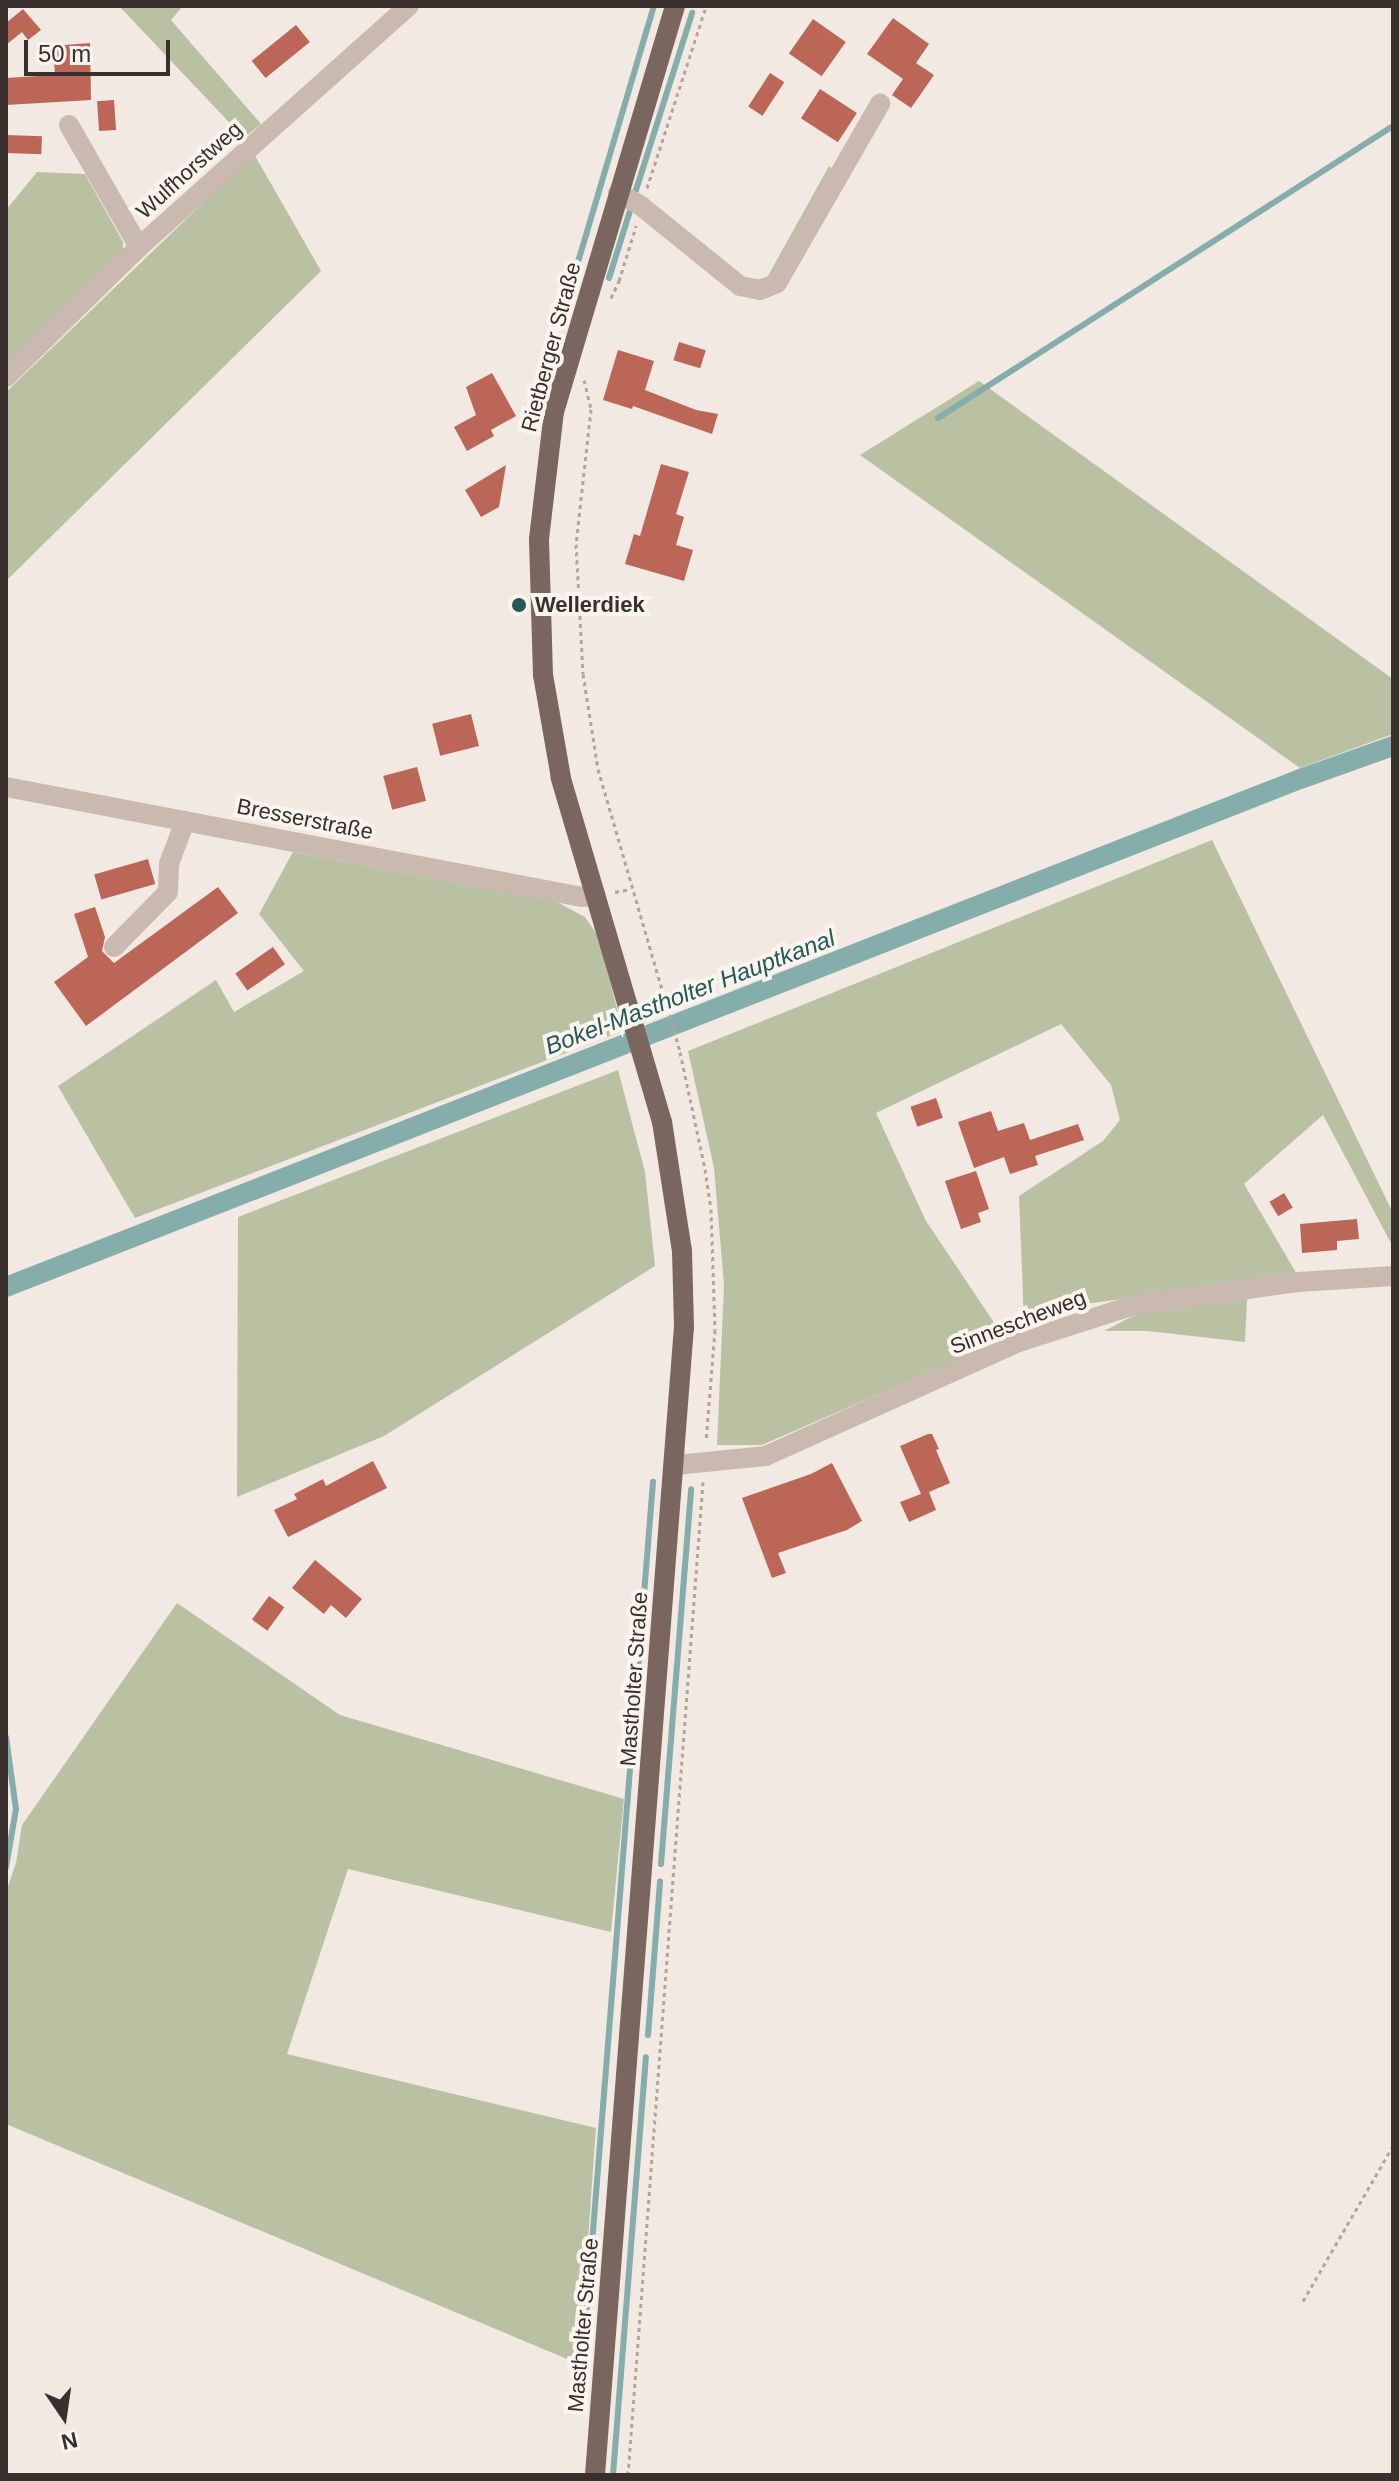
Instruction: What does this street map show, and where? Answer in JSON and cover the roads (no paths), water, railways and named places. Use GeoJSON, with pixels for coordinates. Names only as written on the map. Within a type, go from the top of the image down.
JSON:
{"type":"FeatureCollection","features":[{"type":"Feature","properties":{"kind":"main road","name":"Rietberger Straße"},"geometry":{"type":"LineString","coordinates":[[596,895],[561,778],[543,675],[539,539],[554,412],[675,6]]}},
{"type":"Feature","properties":{"kind":"main road","name":"Mastholter Straße"},"geometry":{"type":"LineString","coordinates":[[595,2475],[684,1327],[682,1251],[669,1158],[648,1071],[596,895]]}},
{"type":"Feature","properties":{"kind":"street","name":"Wulfhorstweg"},"geometry":{"type":"LineString","coordinates":[[6,377],[139,247],[409,6]]}},
{"type":"Feature","properties":{"kind":"street"},"geometry":{"type":"LineString","coordinates":[[618,193],[641,206],[740,286],[760,290],[777,283],[880,104]]}},
{"type":"Feature","properties":{"kind":"street"},"geometry":{"type":"LineString","coordinates":[[69,125],[139,247]]}},
{"type":"Feature","properties":{"kind":"street","name":"Bresserstraße"},"geometry":{"type":"LineString","coordinates":[[6,787],[582,897],[596,895]]}},
{"type":"Feature","properties":{"kind":"street"},"geometry":{"type":"LineString","coordinates":[[114,947],[168,892],[169,864],[185,821]]}},
{"type":"Feature","properties":{"kind":"street","name":"Sinnescheweg"},"geometry":{"type":"LineString","coordinates":[[675,1465],[766,1456],[1019,1342],[1134,1305],[1298,1282],[1393,1276]]}},
{"type":"Feature","properties":{"kind":"waterway"},"geometry":{"type":"LineString","coordinates":[[565,306],[654,6]]}},
{"type":"Feature","properties":{"kind":"waterway"},"geometry":{"type":"LineString","coordinates":[[636,190],[692,13]]}},
{"type":"Feature","properties":{"kind":"waterway"},"geometry":{"type":"LineString","coordinates":[[938,418],[1393,126]]}},
{"type":"Feature","properties":{"kind":"waterway"},"geometry":{"type":"LineString","coordinates":[[609,278],[630,211]]}},
{"type":"Feature","properties":{"kind":"waterway","name":"Bokel-Mastholter Hauptkanal"},"geometry":{"type":"LineString","coordinates":[[6,1287],[1303,778],[1393,746]]}},
{"type":"Feature","properties":{"kind":"waterway"},"geometry":{"type":"LineString","coordinates":[[583,2356],[653,1482]]}},
{"type":"Feature","properties":{"kind":"waterway"},"geometry":{"type":"LineString","coordinates":[[661,1864],[691,1489]]}},
{"type":"Feature","properties":{"kind":"waterway"},"geometry":{"type":"LineString","coordinates":[[6,1737],[16,1809],[6,1867]]}},
{"type":"Feature","properties":{"kind":"waterway"},"geometry":{"type":"LineString","coordinates":[[648,2035],[660,1881]]}},
{"type":"Feature","properties":{"kind":"waterway"},"geometry":{"type":"LineString","coordinates":[[613,2475],[646,2057]]}},
{"type":"Feature","properties":{"kind":"place","name":"Wellerdiek"},"geometry":{"type":"Point","coordinates":[519,605]}}]}
